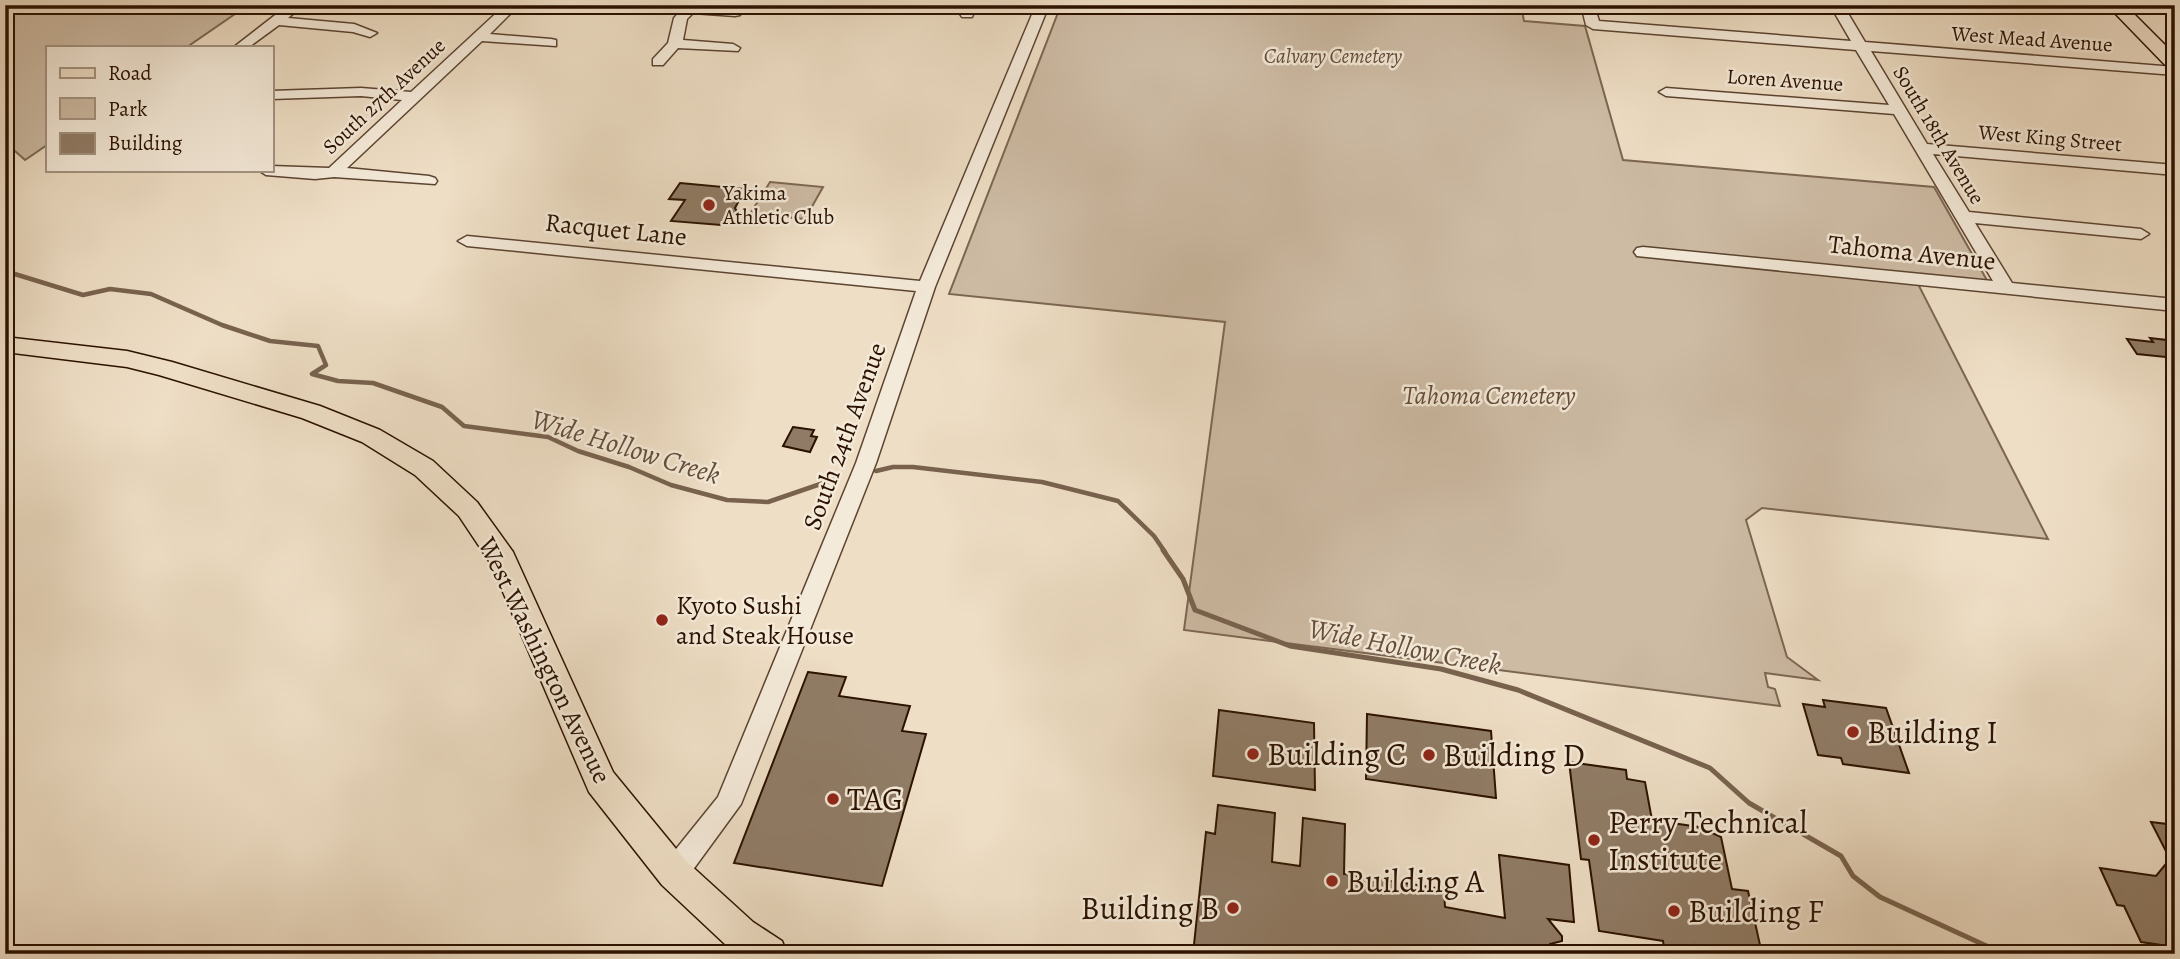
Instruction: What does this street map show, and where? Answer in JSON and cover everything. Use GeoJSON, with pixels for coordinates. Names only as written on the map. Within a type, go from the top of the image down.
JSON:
{"type":"FeatureCollection","features":[{"type":"Feature","properties":{"kind":"main road"},"geometry":{"type":"LineString","coordinates":[[2115,5],[2175,65]]}},
{"type":"Feature","properties":{"kind":"main road","name":"West Washington Avenue"},"geometry":{"type":"LineString","coordinates":[[5,344],[127,359],[177,372],[323,417],[371,436],[424,468],[468,509],[503,560],[601,782],[674,873],[740,934],[769,954]]}},
{"type":"Feature","properties":{"kind":"street"},"geometry":{"type":"LineString","coordinates":[[242,46],[297,5]]}},
{"type":"Feature","properties":{"kind":"street","name":"South 27th Avenue"},"geometry":{"type":"LineString","coordinates":[[273,171],[315,174],[334,172],[513,5]]}},
{"type":"Feature","properties":{"kind":"street","name":"South 24th Avenue"},"geometry":{"type":"LineString","coordinates":[[674,873],[728,804],[866,463],[926,287],[1043,5]]}},
{"type":"Feature","properties":{"kind":"street","name":"West Mead Avenue"},"geometry":{"type":"LineString","coordinates":[[1587,5],[1593,25],[2175,71]]}},
{"type":"Feature","properties":{"kind":"street","name":"South 18th Avenue"},"geometry":{"type":"LineString","coordinates":[[1836,5],[2006,288]]}},
{"type":"Feature","properties":{"kind":"street"},"geometry":{"type":"LineString","coordinates":[[658,62],[675,44],[681,18],[692,7],[735,12]]}},
{"type":"Feature","properties":{"kind":"street"},"geometry":{"type":"LineString","coordinates":[[278,21],[354,28],[370,33]]}},
{"type":"Feature","properties":{"kind":"street"},"geometry":{"type":"LineString","coordinates":[[478,37],[551,43]]}},
{"type":"Feature","properties":{"kind":"street"},"geometry":{"type":"LineString","coordinates":[[675,44],[733,48]]}},
{"type":"Feature","properties":{"kind":"street"},"geometry":{"type":"LineString","coordinates":[[273,94],[361,92],[413,97]]}},
{"type":"Feature","properties":{"kind":"street","name":"Loren Avenue"},"geometry":{"type":"LineString","coordinates":[[1666,92],[1900,110]]}},
{"type":"Feature","properties":{"kind":"street","name":"West King Street"},"geometry":{"type":"LineString","coordinates":[[1921,148],[2175,170]]}},
{"type":"Feature","properties":{"kind":"street"},"geometry":{"type":"LineString","coordinates":[[334,172],[429,181]]}},
{"type":"Feature","properties":{"kind":"street"},"geometry":{"type":"LineString","coordinates":[[1964,217],[2141,234]]}},
{"type":"Feature","properties":{"kind":"street","name":"Racquet Lane"},"geometry":{"type":"LineString","coordinates":[[467,241],[926,287]]}},
{"type":"Feature","properties":{"kind":"street","name":"Tahoma Avenue"},"geometry":{"type":"LineString","coordinates":[[1643,252],[2175,305]]}},
{"type":"Feature","properties":{"kind":"green space"},"geometry":{"type":"Polygon","coordinates":[[[5,5],[248,5],[188,46],[46,46],[46,146],[25,160],[5,142],[5,5]]]}},
{"type":"Feature","properties":{"kind":"green space","name":"Tahoma Cemetery"},"geometry":{"type":"Polygon","coordinates":[[[1061,5],[1521,5],[1524,21],[1585,26],[1623,160],[1934,187],[1988,282],[1918,284],[2048,539],[1762,508],[1746,520],[1787,657],[1818,680],[1765,673],[1768,687],[1775,689],[1780,706],[1184,630],[1225,322],[949,294],[1061,5]]]}},
{"type":"Feature","properties":{"kind":"green space"},"geometry":{"type":"Polygon","coordinates":[[[770,182],[823,187],[805,219],[750,214],[770,182]]]}},
{"type":"Feature","properties":{"kind":"building","name":"Yakima Athletic Club"},"geometry":{"type":"Polygon","coordinates":[[[680,183],[745,189],[735,208],[738,214],[729,214],[721,225],[671,221],[685,200],[669,199],[680,183]]]}},
{"type":"Feature","properties":{"kind":"building"},"geometry":{"type":"Polygon","coordinates":[[[2150,338],[2175,341],[2175,358],[2137,354],[2127,339],[2153,342],[2150,338]]]}},
{"type":"Feature","properties":{"kind":"building"},"geometry":{"type":"Polygon","coordinates":[[[793,427],[814,430],[811,436],[817,437],[810,452],[783,446],[793,427]]]}},
{"type":"Feature","properties":{"kind":"building","name":"TAG"},"geometry":{"type":"Polygon","coordinates":[[[808,672],[846,677],[839,696],[910,706],[902,731],[926,734],[882,886],[734,863],[808,672]]]}},
{"type":"Feature","properties":{"kind":"building","name":"Building I"},"geometry":{"type":"Polygon","coordinates":[[[1823,700],[1886,708],[1909,773],[1843,764],[1841,758],[1818,755],[1803,704],[1825,707],[1823,700]]]}},
{"type":"Feature","properties":{"kind":"building","name":"Building C"},"geometry":{"type":"Polygon","coordinates":[[[1219,710],[1314,723],[1315,790],[1213,776],[1219,710]]]}},
{"type":"Feature","properties":{"kind":"building","name":"Building D"},"geometry":{"type":"Polygon","coordinates":[[[1367,714],[1491,731],[1496,798],[1366,779],[1367,714]]]}},
{"type":"Feature","properties":{"kind":"building"},"geometry":{"type":"Polygon","coordinates":[[[1569,762],[1626,770],[1627,779],[1645,782],[1652,820],[1699,827],[1721,837],[1732,889],[1748,891],[1762,954],[1695,945],[1697,954],[1665,954],[1663,941],[1599,931],[1589,860],[1581,859],[1569,762]]]}},
{"type":"Feature","properties":{"kind":"building","name":"Building A"},"geometry":{"type":"Polygon","coordinates":[[[1218,805],[1275,813],[1272,862],[1300,866],[1303,818],[1345,824],[1344,874],[1444,889],[1445,907],[1505,918],[1499,855],[1569,865],[1574,922],[1548,919],[1562,936],[1562,941],[1550,944],[1548,954],[1193,954],[1206,832],[1215,834],[1218,805]]]}},
{"type":"Feature","properties":{"kind":"building"},"geometry":{"type":"Polygon","coordinates":[[[2151,822],[2175,825],[2175,947],[2141,942],[2124,906],[2117,905],[2100,868],[2156,876],[2170,859],[2151,822]]]}},
{"type":"Feature","properties":{"kind":"waterway","name":"Wide Hollow Creek"},"geometry":{"type":"LineString","coordinates":[[5,271],[83,295],[110,289],[151,294],[222,325],[270,341],[318,346],[326,365],[312,374],[338,381],[373,383],[442,407],[464,426],[548,437],[578,451],[629,467],[671,485],[727,500],[768,502],[835,479]]}},
{"type":"Feature","properties":{"kind":"waterway","name":"Wide Hollow Creek"},"geometry":{"type":"LineString","coordinates":[[876,471],[893,467],[913,467],[1042,482],[1118,501],[1154,536],[1165,552]]}},
{"type":"Feature","properties":{"kind":"waterway","name":"Wide Hollow Creek"},"geometry":{"type":"LineString","coordinates":[[1163,550],[1183,579],[1195,610],[1290,646],[1441,669],[1518,690],[1710,768],[1749,803],[1841,856],[1853,876],[1880,897],[2004,954]]}},
{"type":"Feature","properties":{"kind":"place","name":"Yakima Athletic Club"},"geometry":{"type":"Point","coordinates":[709,205]}},
{"type":"Feature","properties":{"kind":"place","name":"Kyoto Sushi and Steak House"},"geometry":{"type":"Point","coordinates":[662,620]}},
{"type":"Feature","properties":{"kind":"place","name":"Building I"},"geometry":{"type":"Point","coordinates":[1853,732]}},
{"type":"Feature","properties":{"kind":"place","name":"Building C"},"geometry":{"type":"Point","coordinates":[1253,754]}},
{"type":"Feature","properties":{"kind":"place","name":"Building D"},"geometry":{"type":"Point","coordinates":[1429,755]}},
{"type":"Feature","properties":{"kind":"place","name":"TAG"},"geometry":{"type":"Point","coordinates":[833,799]}},
{"type":"Feature","properties":{"kind":"place","name":"Perry Technical Institute"},"geometry":{"type":"Point","coordinates":[1594,840]}},
{"type":"Feature","properties":{"kind":"place","name":"Building A"},"geometry":{"type":"Point","coordinates":[1332,881]}},
{"type":"Feature","properties":{"kind":"place","name":"Building B"},"geometry":{"type":"Point","coordinates":[1233,908]}},
{"type":"Feature","properties":{"kind":"place","name":"Building F"},"geometry":{"type":"Point","coordinates":[1674,911]}},
{"type":"Feature","properties":{"kind":"park label","name":"Calvary Cemetery"},"geometry":{"type":"Point","coordinates":[1333,56]}}]}
